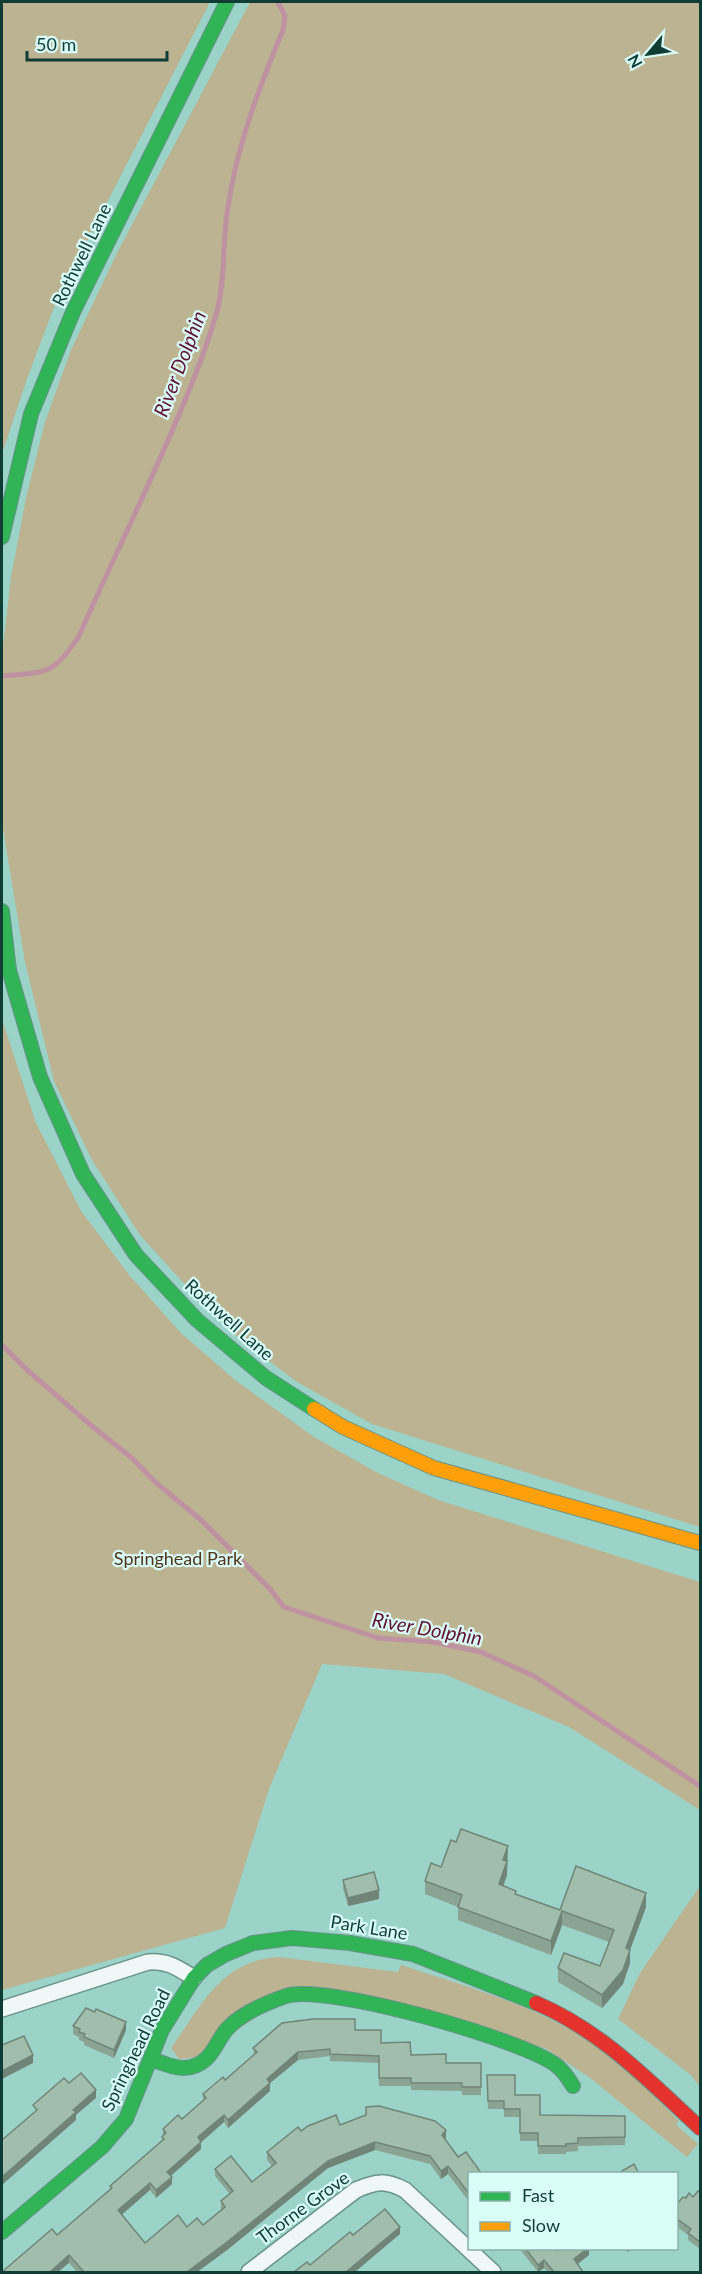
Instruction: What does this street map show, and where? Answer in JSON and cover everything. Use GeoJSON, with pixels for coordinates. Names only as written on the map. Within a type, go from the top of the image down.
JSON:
{"type":"FeatureCollection","features":[{"type":"Feature","properties":{"kind":"main road","name":"Rothwell Lane"},"geometry":{"type":"LineString","coordinates":[[2,537],[31,414],[73,312],[227,2]]}},
{"type":"Feature","properties":{"kind":"main road","name":"Rothwell Lane"},"geometry":{"type":"LineString","coordinates":[[2,911],[9,970],[40,1077],[83,1174],[136,1255],[197,1320],[267,1378],[354,1432],[434,1468],[700,1543]]}},
{"type":"Feature","properties":{"kind":"main road","name":"Park Lane"},"geometry":{"type":"LineString","coordinates":[[194,1978],[207,1965],[226,1954],[253,1943],[292,1938],[350,1943],[413,1954],[560,2013],[615,2049],[700,2128]]}},
{"type":"Feature","properties":{"kind":"main road","name":"Springhead Road"},"geometry":{"type":"LineString","coordinates":[[2,2232],[102,2147],[126,2119],[162,2030],[194,1978]]}},
{"type":"Feature","properties":{"kind":"main road"},"geometry":{"type":"LineString","coordinates":[[151,2059],[180,2069],[190,2068],[206,2058],[228,2028],[250,2011],[288,1995],[316,1993],[419,2015],[473,2030],[541,2056],[556,2065],[573,2086]]}},
{"type":"Feature","properties":{"kind":"street"},"geometry":{"type":"LineString","coordinates":[[2,2009],[148,1962],[160,1961],[172,1965],[194,1978]]}},
{"type":"Feature","properties":{"kind":"street","name":"Thorne Grove"},"geometry":{"type":"LineString","coordinates":[[249,2272],[356,2190],[374,2183],[390,2183],[405,2190],[468,2249]]}},
{"type":"Feature","properties":{"kind":"street","name":"Thorne Grove"},"geometry":{"type":"LineString","coordinates":[[469,2250],[493,2272]]}},
{"type":"Feature","properties":{"kind":"green space"},"geometry":{"type":"Polygon","coordinates":[[[2,2],[210,2],[56,302],[2,454],[2,2]]]}},
{"type":"Feature","properties":{"kind":"green space"},"geometry":{"type":"Polygon","coordinates":[[[250,2],[700,2],[700,1527],[372,1424],[297,1382],[240,1339],[199,1300],[140,1235],[92,1160],[54,1081],[25,962],[2,823],[2,655],[11,577],[26,498],[45,422],[71,350],[117,253],[250,2]]]}},
{"type":"Feature","properties":{"kind":"green space","name":"Springhead Park"},"geometry":{"type":"Polygon","coordinates":[[[2,1019],[36,1123],[81,1211],[130,1276],[181,1333],[235,1380],[314,1437],[378,1473],[438,1500],[700,1582],[700,1810],[569,1727],[444,1674],[322,1664],[269,1789],[225,1928],[2,1990],[2,1019]]]}},
{"type":"Feature","properties":{"kind":"green space"},"geometry":{"type":"Polygon","coordinates":[[[700,1886],[700,2087],[691,2075],[618,2019],[640,1973],[700,1886]]]}},
{"type":"Feature","properties":{"kind":"green space"},"geometry":{"type":"Polygon","coordinates":[[[279,1957],[398,1972],[401,1965],[485,1992],[540,2014],[592,2043],[623,2067],[648,2089],[679,2121],[676,2125],[698,2144],[687,2157],[589,2077],[545,2048],[301,1987],[197,2057],[179,2059],[171,2048],[214,1988],[227,1976],[242,1967],[259,1960],[279,1957]]]}},
{"type":"Feature","properties":{"kind":"building"},"geometry":{"type":"Polygon","coordinates":[[[461,1829],[508,1846],[503,1860],[507,1861],[499,1884],[516,1891],[515,1894],[560,1910],[576,1866],[646,1893],[626,1948],[630,1950],[623,1970],[602,1995],[558,1968],[564,1953],[600,1966],[614,1930],[562,1911],[551,1941],[458,1907],[462,1895],[425,1881],[431,1863],[441,1867],[451,1840],[456,1842],[461,1829]]]}},
{"type":"Feature","properties":{"kind":"building"},"geometry":{"type":"Polygon","coordinates":[[[374,1872],[379,1890],[348,1898],[343,1880],[374,1872]]]}},
{"type":"Feature","properties":{"kind":"building"},"geometry":{"type":"Polygon","coordinates":[[[86,2008],[95,2012],[96,2009],[126,2022],[114,2050],[84,2037],[85,2034],[79,2032],[80,2029],[73,2026],[86,2008]]]}},
{"type":"Feature","properties":{"kind":"building"},"geometry":{"type":"Polygon","coordinates":[[[313,2019],[355,2019],[355,2030],[381,2030],[381,2043],[410,2042],[411,2055],[446,2054],[446,2063],[481,2063],[481,2087],[462,2087],[462,2083],[411,2083],[411,2078],[379,2078],[379,2056],[330,2054],[330,2049],[298,2052],[267,2079],[270,2083],[228,2120],[224,2115],[198,2137],[201,2142],[167,2172],[172,2177],[156,2190],[150,2183],[118,2210],[145,2243],[178,2215],[187,2227],[197,2218],[203,2225],[225,2207],[221,2201],[233,2191],[215,2169],[231,2156],[252,2182],[276,2163],[267,2152],[298,2127],[301,2131],[336,2115],[340,2125],[366,2115],[366,2107],[379,2106],[435,2121],[446,2130],[442,2135],[458,2157],[466,2152],[481,2172],[468,2172],[468,2192],[448,2166],[441,2171],[430,2156],[375,2142],[328,2161],[187,2272],[84,2272],[69,2255],[50,2272],[2,2272],[52,2229],[57,2235],[112,2188],[110,2186],[164,2139],[162,2137],[166,2133],[163,2129],[178,2115],[182,2119],[206,2098],[203,2094],[223,2077],[225,2080],[257,2052],[253,2048],[282,2023],[313,2019]]]}},
{"type":"Feature","properties":{"kind":"building"},"geometry":{"type":"Polygon","coordinates":[[[24,2036],[33,2055],[2,2071],[2,2045],[24,2036]]]}},
{"type":"Feature","properties":{"kind":"building"},"geometry":{"type":"Polygon","coordinates":[[[81,2073],[96,2090],[73,2110],[76,2112],[2,2177],[2,2140],[37,2110],[33,2105],[64,2078],[69,2083],[81,2073]]]}},
{"type":"Feature","properties":{"kind":"building"},"geometry":{"type":"Polygon","coordinates":[[[487,2075],[515,2075],[515,2095],[540,2095],[540,2115],[625,2116],[625,2137],[578,2138],[578,2143],[566,2144],[566,2146],[538,2146],[538,2133],[520,2133],[520,2109],[504,2109],[504,2101],[488,2101],[487,2075]]]}},
{"type":"Feature","properties":{"kind":"building"},"geometry":{"type":"Polygon","coordinates":[[[634,2164],[638,2172],[620,2172],[634,2164]]]}},
{"type":"Feature","properties":{"kind":"building"},"geometry":{"type":"Polygon","coordinates":[[[698,2191],[700,2192],[700,2242],[688,2233],[691,2229],[678,2219],[678,2203],[689,2193],[693,2197],[698,2191]]]}},
{"type":"Feature","properties":{"kind":"building"},"geometry":{"type":"Polygon","coordinates":[[[385,2209],[400,2227],[346,2272],[294,2272],[307,2262],[310,2265],[350,2232],[353,2235],[385,2209]]]}},
{"type":"Feature","properties":{"kind":"building"},"geometry":{"type":"Polygon","coordinates":[[[527,2250],[585,2250],[574,2259],[583,2272],[554,2272],[544,2260],[538,2265],[527,2250]]]}},
{"type":"Feature","properties":{"kind":"waterway","name":"River Dolphin"},"geometry":{"type":"LineString","coordinates":[[2,676],[47,670],[62,659],[79,636],[189,391],[209,338],[220,298],[226,220],[237,161],[257,95],[283,30],[285,16],[278,2]]}},
{"type":"Feature","properties":{"kind":"waterway","name":"River Dolphin"},"geometry":{"type":"LineString","coordinates":[[2,1345],[26,1369],[132,1458],[154,1481],[201,1520],[270,1589],[284,1607],[378,1638],[433,1642],[481,1652],[534,1676],[700,1786]]}},
{"type":"Feature","properties":{"kind":"traffic: fast"},"geometry":{"type":"LineString","coordinates":[[2,537],[31,414],[73,312],[227,2]]}},
{"type":"Feature","properties":{"kind":"traffic: fast"},"geometry":{"type":"LineString","coordinates":[[2,911],[9,970],[40,1077],[83,1174],[136,1255],[197,1320],[266,1378],[314,1409]]}},
{"type":"Feature","properties":{"kind":"traffic: fast"},"geometry":{"type":"LineString","coordinates":[[2,2232],[102,2147],[126,2119],[162,2030],[194,1978],[207,1965],[226,1954],[253,1943],[292,1938],[350,1943],[413,1954],[536,2003]]}},
{"type":"Feature","properties":{"kind":"traffic: fast"},"geometry":{"type":"LineString","coordinates":[[151,2059],[179,2068],[192,2067],[206,2059],[227,2029],[247,2013],[286,1996],[307,1994],[379,2005],[505,2041],[556,2065],[564,2072],[573,2086]]}},
{"type":"Feature","properties":{"kind":"traffic: slow"},"geometry":{"type":"LineString","coordinates":[[314,1409],[343,1427],[434,1468],[700,1543]]}},
{"type":"Feature","properties":{"kind":"traffic: jam"},"geometry":{"type":"LineString","coordinates":[[536,2003],[560,2014],[603,2042],[643,2075],[700,2128]]}}]}
